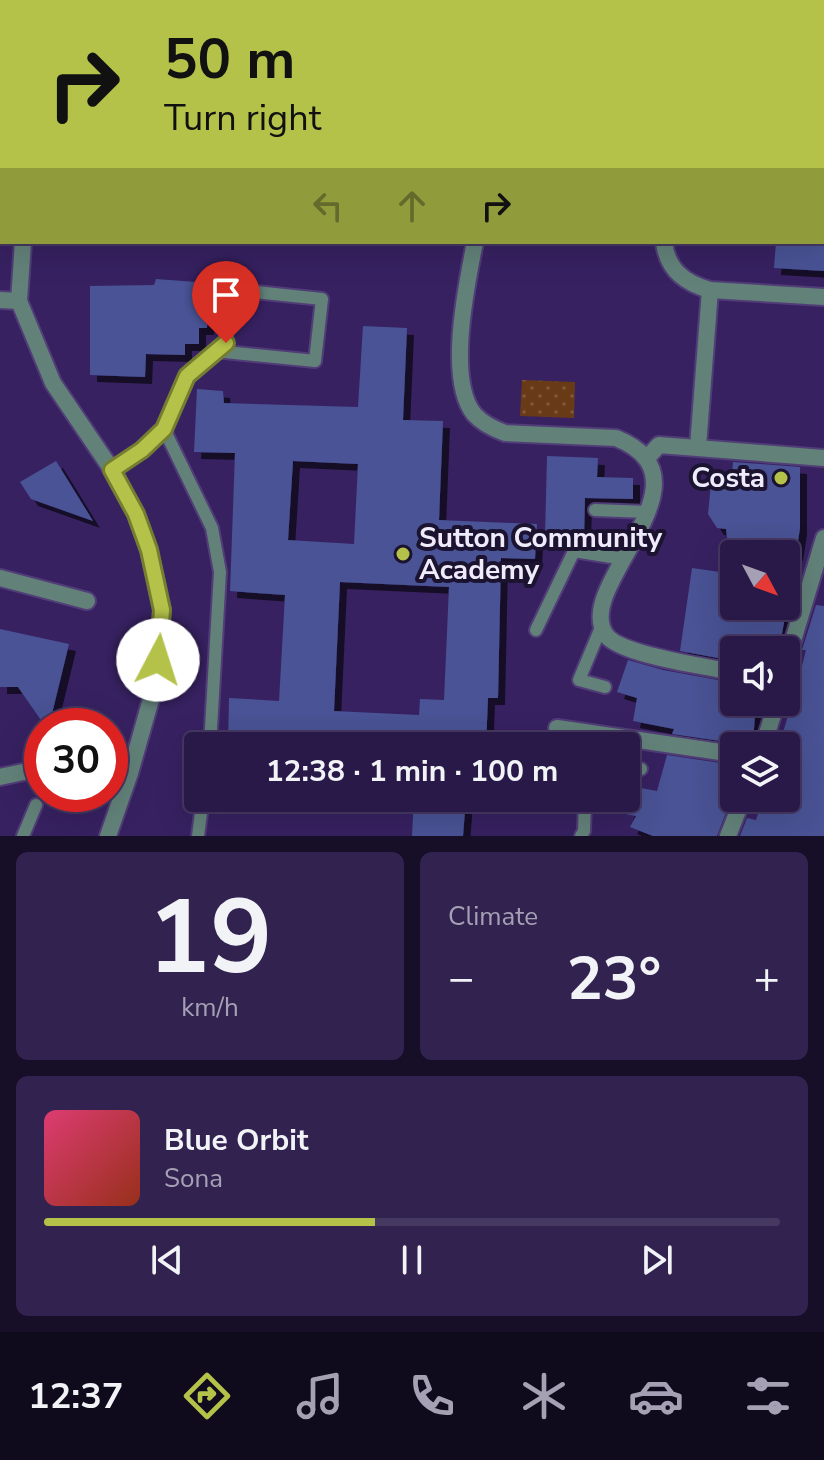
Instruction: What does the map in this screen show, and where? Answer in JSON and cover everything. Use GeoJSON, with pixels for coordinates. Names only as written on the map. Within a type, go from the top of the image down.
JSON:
{"type":"FeatureCollection","features":[{"type":"Feature","properties":{"kind":"street"},"geometry":{"type":"LineString","coordinates":[[23,244],[19,301],[53,383],[112,470],[136,514],[149,550],[162,610],[155,685],[108,836]]}},
{"type":"Feature","properties":{"kind":"street"},"geometry":{"type":"LineString","coordinates":[[475,244],[464,296],[460,359],[465,397],[474,413],[491,428],[505,433],[616,438],[632,445],[647,458],[654,473],[654,488],[648,512],[603,603],[604,631],[621,646],[645,654],[720,669]]}},
{"type":"Feature","properties":{"kind":"street"},"geometry":{"type":"LineString","coordinates":[[664,244],[666,258],[673,269],[695,286],[710,290],[824,297]]}},
{"type":"Feature","properties":{"kind":"street"},"geometry":{"type":"LineString","coordinates":[[698,447],[710,290]]}},
{"type":"Feature","properties":{"kind":"street"},"geometry":{"type":"LineString","coordinates":[[0,300],[19,301]]}},
{"type":"Feature","properties":{"kind":"street"},"geometry":{"type":"LineString","coordinates":[[647,458],[659,445],[824,458]]}},
{"type":"Feature","properties":{"kind":"street"},"geometry":{"type":"LineString","coordinates":[[794,636],[824,538]]}},
{"type":"Feature","properties":{"kind":"street"},"geometry":{"type":"LineString","coordinates":[[0,578],[87,601]]}},
{"type":"Feature","properties":{"kind":"street"},"geometry":{"type":"LineString","coordinates":[[557,728],[720,752]]}},
{"type":"Feature","properties":{"kind":"street"},"geometry":{"type":"LineString","coordinates":[[0,777],[24,772]]}},
{"type":"Feature","properties":{"kind":"street"},"geometry":{"type":"LineString","coordinates":[[728,836],[737,812]]}},
{"type":"Feature","properties":{"kind":"lane"},"geometry":{"type":"LineString","coordinates":[[112,470],[142,450],[164,429],[187,376],[215,351],[226,343],[227,289],[322,299],[315,361],[215,351]]}},
{"type":"Feature","properties":{"kind":"lane"},"geometry":{"type":"LineString","coordinates":[[164,429],[212,528],[220,572],[211,732]]}},
{"type":"Feature","properties":{"kind":"lane"},"geometry":{"type":"LineString","coordinates":[[595,510],[648,512]]}},
{"type":"Feature","properties":{"kind":"lane"},"geometry":{"type":"LineString","coordinates":[[536,630],[574,551],[624,559]]}},
{"type":"Feature","properties":{"kind":"lane"},"geometry":{"type":"LineString","coordinates":[[604,631],[579,680],[605,687]]}},
{"type":"Feature","properties":{"kind":"lane"},"geometry":{"type":"LineString","coordinates":[[23,836],[33,812]]}},
{"type":"Feature","properties":{"kind":"lane"},"geometry":{"type":"LineString","coordinates":[[198,836],[201,812]]}},
{"type":"Feature","properties":{"kind":"lane"},"geometry":{"type":"LineString","coordinates":[[581,836],[585,812]]}},
{"type":"Feature","properties":{"kind":"shaded area"},"geometry":{"type":"Polygon","coordinates":[[[522,380],[575,382],[574,418],[520,416],[522,380]]]}},
{"type":"Feature","properties":{"kind":"building"},"geometry":{"type":"Polygon","coordinates":[[[776,244],[824,244],[824,271],[774,268],[776,244]]]}},
{"type":"Feature","properties":{"kind":"building"},"geometry":{"type":"Polygon","coordinates":[[[156,279],[210,283],[207,328],[199,328],[199,344],[185,344],[185,355],[146,354],[145,377],[90,375],[90,286],[154,285],[156,279]]]}},
{"type":"Feature","properties":{"kind":"building"},"geometry":{"type":"Polygon","coordinates":[[[363,326],[407,328],[403,420],[443,421],[439,520],[537,524],[535,559],[501,558],[498,698],[488,698],[487,732],[228,732],[229,698],[279,701],[285,595],[230,591],[235,453],[194,452],[197,389],[223,391],[224,403],[358,407],[363,326]],[[293,461],[288,540],[354,544],[358,464],[293,461]],[[340,582],[334,711],[419,715],[420,699],[444,700],[449,587],[340,582]]]}},
{"type":"Feature","properties":{"kind":"building"},"geometry":{"type":"Polygon","coordinates":[[[547,456],[598,458],[597,477],[633,478],[633,499],[585,498],[584,538],[545,537],[547,456]]]}},
{"type":"Feature","properties":{"kind":"building"},"geometry":{"type":"Polygon","coordinates":[[[56,461],[93,521],[31,499],[20,482],[56,461]]]}},
{"type":"Feature","properties":{"kind":"building"},"geometry":{"type":"Polygon","coordinates":[[[733,462],[800,467],[798,540],[727,540],[726,529],[717,528],[708,514],[711,484],[731,488],[733,462]]]}},
{"type":"Feature","properties":{"kind":"building"},"geometry":{"type":"Polygon","coordinates":[[[692,568],[720,572],[720,620],[784,620],[782,636],[720,636],[720,658],[680,651],[692,568]]]}},
{"type":"Feature","properties":{"kind":"building"},"geometry":{"type":"Polygon","coordinates":[[[816,605],[824,606],[824,836],[740,836],[747,818],[756,820],[759,812],[800,812],[800,732],[783,732],[788,716],[800,716],[800,674],[806,650],[802,650],[816,605]]]}},
{"type":"Feature","properties":{"kind":"building"},"geometry":{"type":"Polygon","coordinates":[[[0,629],[69,644],[53,708],[33,708],[18,687],[0,687],[0,629]]]}},
{"type":"Feature","properties":{"kind":"building"},"geometry":{"type":"Polygon","coordinates":[[[628,660],[720,680],[720,716],[755,716],[754,732],[720,732],[720,741],[672,734],[674,729],[633,721],[637,698],[617,692],[628,660]]]}},
{"type":"Feature","properties":{"kind":"building"},"geometry":{"type":"Polygon","coordinates":[[[667,755],[720,763],[720,812],[726,812],[717,836],[653,836],[630,827],[636,816],[626,814],[640,812],[640,788],[657,791],[667,755]]]}},
{"type":"Feature","properties":{"kind":"building"},"geometry":{"type":"Polygon","coordinates":[[[413,812],[465,812],[463,836],[412,836],[413,812]]]}},
{"type":"Feature","properties":{"kind":"place","name":"Costa"},"geometry":{"type":"Point","coordinates":[781,478]}},
{"type":"Feature","properties":{"kind":"place","name":"Sutton Community Academy"},"geometry":{"type":"Point","coordinates":[403,554]}},
{"type":"Feature","properties":{"kind":"route"},"geometry":{"type":"LineString","coordinates":[[158,660],[162,610],[149,550],[136,514],[112,470],[142,450],[164,429],[187,376],[226,343]]}}]}
